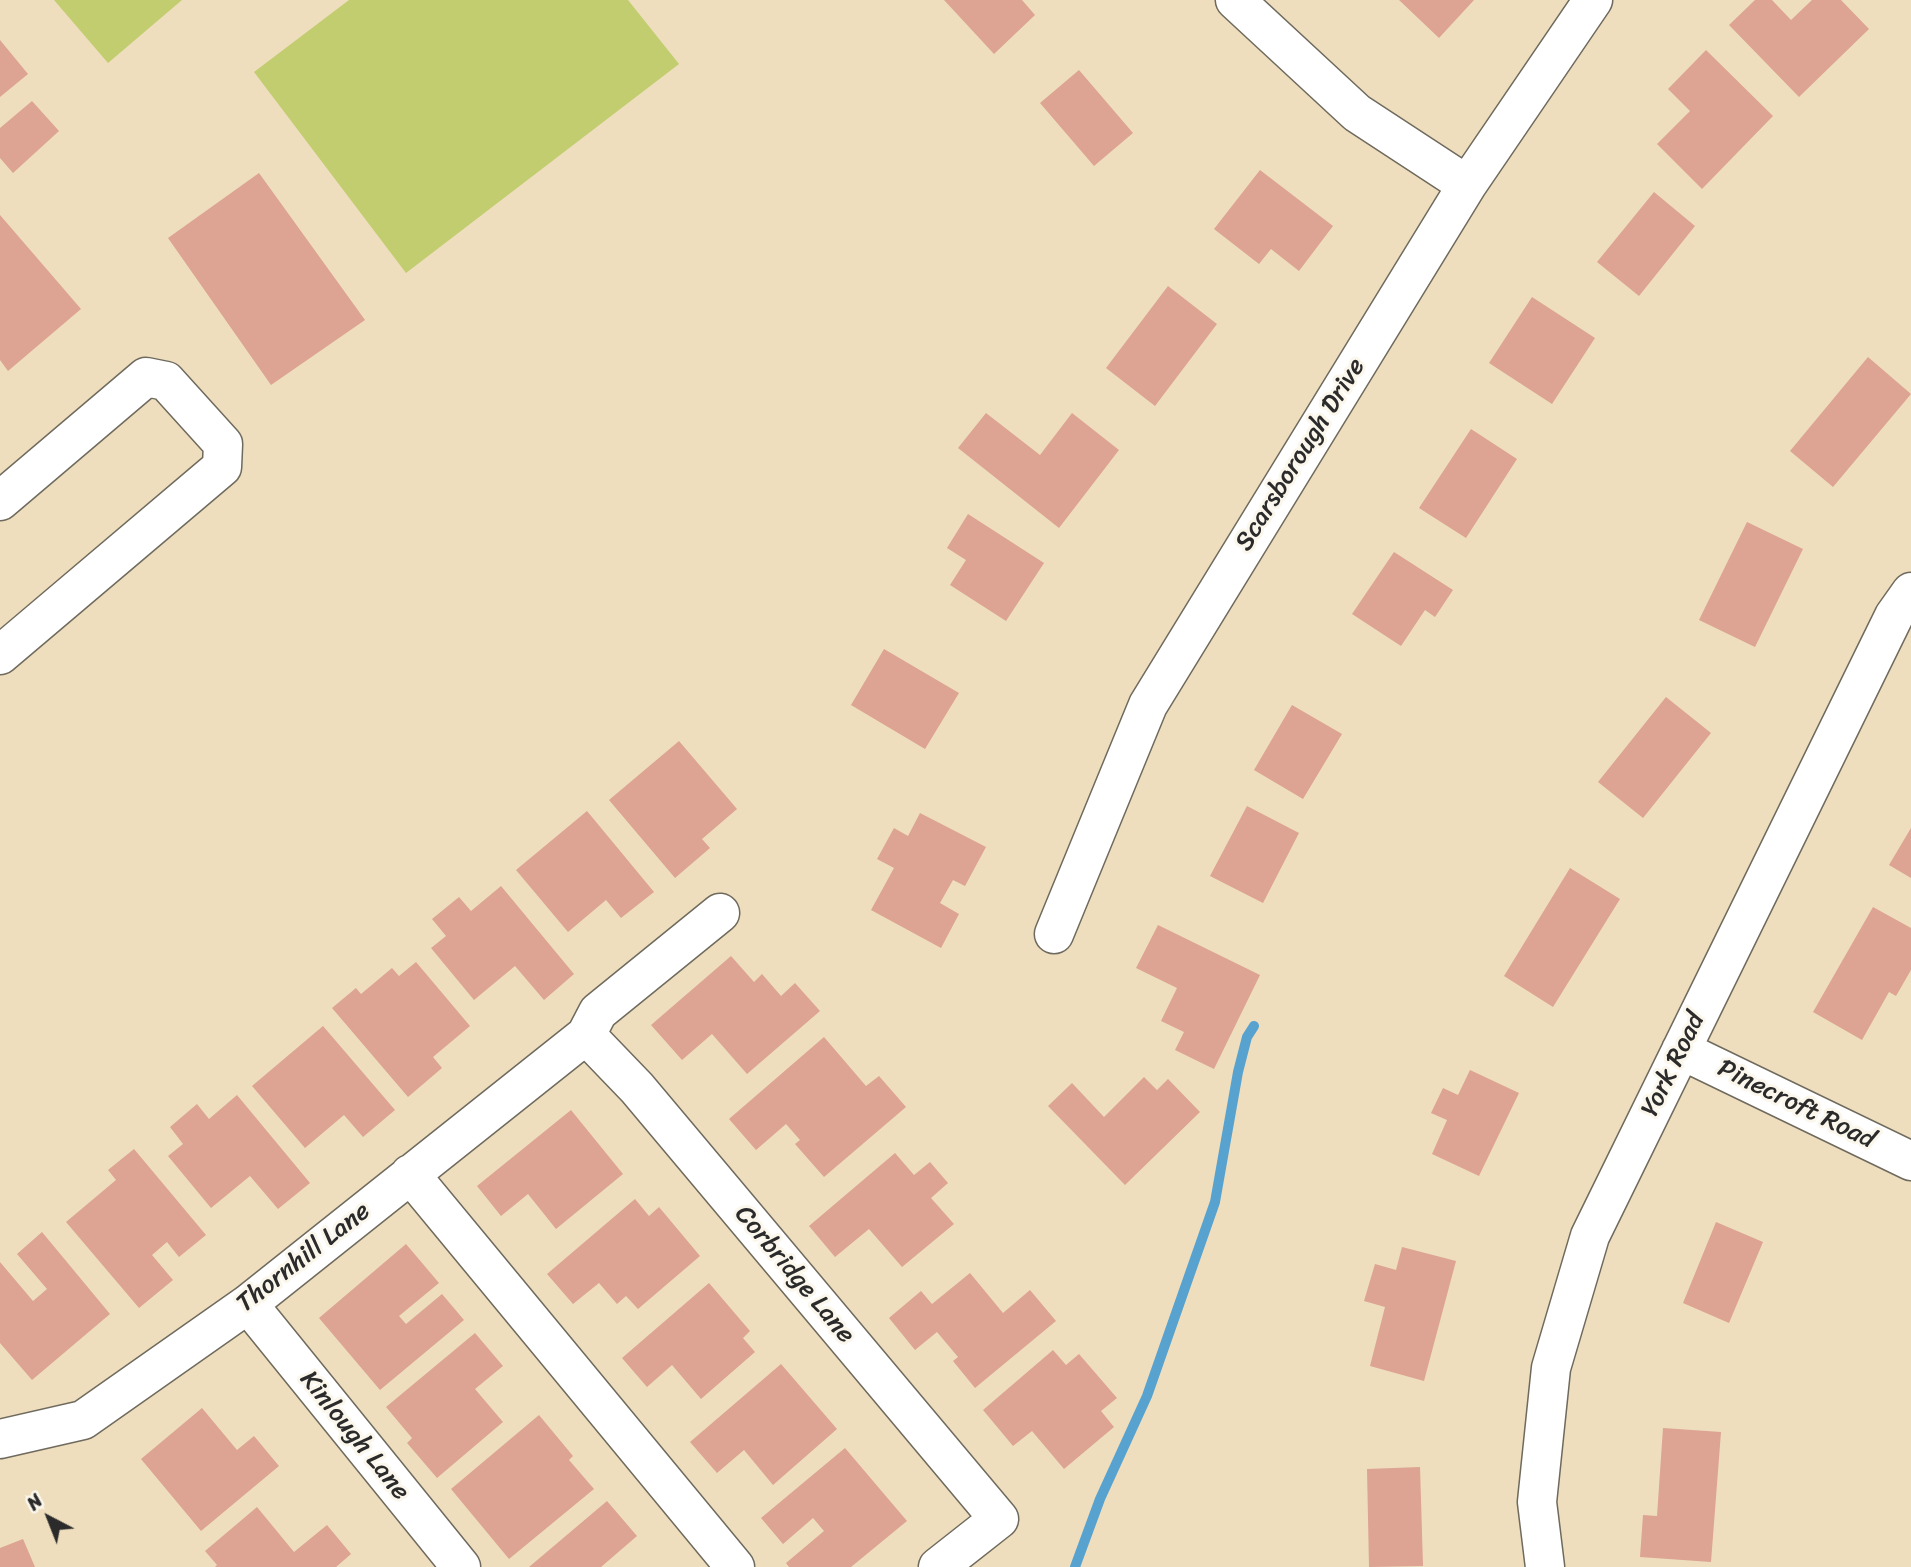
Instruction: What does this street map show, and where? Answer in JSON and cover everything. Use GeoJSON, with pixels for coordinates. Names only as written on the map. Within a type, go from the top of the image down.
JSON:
{"type":"FeatureCollection","features":[{"type":"Feature","properties":{"kind":"street"},"geometry":{"type":"LineString","coordinates":[[1235,0],[1357,113],[1467,185]]}},
{"type":"Feature","properties":{"kind":"street","name":"Scarsborough Drive"},"geometry":{"type":"LineString","coordinates":[[1054,934],[1148,705],[1467,185],[1593,0]]}},
{"type":"Feature","properties":{"kind":"street"},"geometry":{"type":"LineString","coordinates":[[0,501],[146,377],[166,381],[223,444],[222,467],[0,655]]}},
{"type":"Feature","properties":{"kind":"street","name":"York Road"},"geometry":{"type":"LineString","coordinates":[[1545,1567],[1537,1502],[1552,1368],[1590,1236],[1894,615],[1911,592]]}},
{"type":"Feature","properties":{"kind":"street","name":"Thornhill Lane"},"geometry":{"type":"LineString","coordinates":[[0,1439],[83,1420],[248,1304],[586,1035],[598,1012],[720,913]]}},
{"type":"Feature","properties":{"kind":"street","name":"Corbridge Lane"},"geometry":{"type":"LineString","coordinates":[[586,1035],[637,1088],[999,1519],[938,1567]]}},
{"type":"Feature","properties":{"kind":"street","name":"Pinecroft Road"},"geometry":{"type":"LineString","coordinates":[[1681,1050],[1911,1161]]}},
{"type":"Feature","properties":{"kind":"street"},"geometry":{"type":"LineString","coordinates":[[410,1174],[735,1567]]}},
{"type":"Feature","properties":{"kind":"street","name":"Kinlough Lane"},"geometry":{"type":"LineString","coordinates":[[248,1304],[461,1567]]}},
{"type":"Feature","properties":{"kind":"green space"},"geometry":{"type":"Polygon","coordinates":[[[54,0],[182,0],[108,63],[54,0]]]}},
{"type":"Feature","properties":{"kind":"green space"},"geometry":{"type":"Polygon","coordinates":[[[349,0],[628,0],[679,64],[406,273],[254,72],[349,0]]]}},
{"type":"Feature","properties":{"kind":"building"},"geometry":{"type":"Polygon","coordinates":[[[944,0],[1022,0],[1035,15],[994,54],[944,0]]]}},
{"type":"Feature","properties":{"kind":"building"},"geometry":{"type":"Polygon","coordinates":[[[1399,0],[1474,0],[1439,38],[1399,0]]]}},
{"type":"Feature","properties":{"kind":"building"},"geometry":{"type":"Polygon","coordinates":[[[1755,0],[1772,0],[1791,20],[1812,0],[1841,0],[1869,29],[1799,97],[1729,25],[1755,0]]]}},
{"type":"Feature","properties":{"kind":"building"},"geometry":{"type":"Polygon","coordinates":[[[0,40],[28,74],[0,97],[0,40]]]}},
{"type":"Feature","properties":{"kind":"building"},"geometry":{"type":"Polygon","coordinates":[[[1706,50],[1773,116],[1702,189],[1657,144],[1690,111],[1668,89],[1706,50]]]}},
{"type":"Feature","properties":{"kind":"building"},"geometry":{"type":"Polygon","coordinates":[[[1079,70],[1133,133],[1094,166],[1040,103],[1079,70]]]}},
{"type":"Feature","properties":{"kind":"building"},"geometry":{"type":"Polygon","coordinates":[[[32,101],[59,131],[13,173],[0,158],[0,128],[32,101]]]}},
{"type":"Feature","properties":{"kind":"building"},"geometry":{"type":"Polygon","coordinates":[[[1260,170],[1333,226],[1299,271],[1271,249],[1259,264],[1214,229],[1260,170]]]}},
{"type":"Feature","properties":{"kind":"building"},"geometry":{"type":"Polygon","coordinates":[[[259,173],[365,320],[271,385],[168,238],[259,173]]]}},
{"type":"Feature","properties":{"kind":"building"},"geometry":{"type":"Polygon","coordinates":[[[1654,192],[1695,226],[1639,296],[1597,262],[1654,192]]]}},
{"type":"Feature","properties":{"kind":"building"},"geometry":{"type":"Polygon","coordinates":[[[0,215],[81,309],[8,371],[0,360],[0,215]]]}},
{"type":"Feature","properties":{"kind":"building"},"geometry":{"type":"Polygon","coordinates":[[[1168,286],[1217,324],[1155,406],[1106,368],[1168,286]]]}},
{"type":"Feature","properties":{"kind":"building"},"geometry":{"type":"Polygon","coordinates":[[[1532,297],[1595,338],[1552,404],[1489,363],[1532,297]]]}},
{"type":"Feature","properties":{"kind":"building"},"geometry":{"type":"Polygon","coordinates":[[[1868,357],[1911,394],[1833,487],[1790,451],[1868,357]]]}},
{"type":"Feature","properties":{"kind":"building"},"geometry":{"type":"Polygon","coordinates":[[[986,413],[1040,455],[1072,413],[1119,450],[1059,528],[958,448],[986,413]]]}},
{"type":"Feature","properties":{"kind":"building"},"geometry":{"type":"Polygon","coordinates":[[[1471,429],[1517,459],[1466,538],[1419,508],[1471,429]]]}},
{"type":"Feature","properties":{"kind":"building"},"geometry":{"type":"Polygon","coordinates":[[[968,514],[1044,563],[1006,621],[950,585],[966,560],[947,548],[968,514]]]}},
{"type":"Feature","properties":{"kind":"building"},"geometry":{"type":"Polygon","coordinates":[[[1747,522],[1803,549],[1755,647],[1699,620],[1747,522]]]}},
{"type":"Feature","properties":{"kind":"building"},"geometry":{"type":"Polygon","coordinates":[[[1394,552],[1453,590],[1435,617],[1425,610],[1401,646],[1352,614],[1394,552]]]}},
{"type":"Feature","properties":{"kind":"building"},"geometry":{"type":"Polygon","coordinates":[[[884,649],[959,693],[925,749],[851,705],[884,649]]]}},
{"type":"Feature","properties":{"kind":"building"},"geometry":{"type":"Polygon","coordinates":[[[1666,697],[1711,733],[1643,818],[1598,782],[1666,697]]]}},
{"type":"Feature","properties":{"kind":"building"},"geometry":{"type":"Polygon","coordinates":[[[1292,705],[1342,734],[1303,799],[1254,770],[1292,705]]]}},
{"type":"Feature","properties":{"kind":"building"},"geometry":{"type":"Polygon","coordinates":[[[679,741],[737,809],[702,839],[710,848],[675,878],[609,800],[679,741]]]}},
{"type":"Feature","properties":{"kind":"building"},"geometry":{"type":"Polygon","coordinates":[[[1247,806],[1299,833],[1263,903],[1210,876],[1247,806]]]}},
{"type":"Feature","properties":{"kind":"building"},"geometry":{"type":"Polygon","coordinates":[[[587,811],[654,892],[621,918],[606,900],[568,932],[516,870],[587,811]]]}},
{"type":"Feature","properties":{"kind":"building"},"geometry":{"type":"Polygon","coordinates":[[[920,813],[986,847],[965,886],[953,880],[940,903],[959,914],[941,948],[871,910],[894,868],[877,859],[894,828],[908,836],[920,813]]]}},
{"type":"Feature","properties":{"kind":"building"},"geometry":{"type":"Polygon","coordinates":[[[1911,828],[1911,878],[1889,865],[1911,828]]]}},
{"type":"Feature","properties":{"kind":"building"},"geometry":{"type":"Polygon","coordinates":[[[1570,868],[1620,899],[1553,1007],[1504,976],[1570,868]]]}},
{"type":"Feature","properties":{"kind":"building"},"geometry":{"type":"Polygon","coordinates":[[[501,886],[574,974],[544,1000],[515,966],[474,1000],[431,948],[446,936],[432,919],[459,897],[471,911],[501,886]]]}},
{"type":"Feature","properties":{"kind":"building"},"geometry":{"type":"Polygon","coordinates":[[[1873,907],[1911,928],[1911,970],[1896,996],[1889,992],[1862,1040],[1813,1012],[1873,907]]]}},
{"type":"Feature","properties":{"kind":"building"},"geometry":{"type":"Polygon","coordinates":[[[1158,925],[1260,975],[1214,1069],[1175,1050],[1184,1032],[1161,1021],[1177,988],[1136,968],[1158,925]]]}},
{"type":"Feature","properties":{"kind":"building"},"geometry":{"type":"Polygon","coordinates":[[[731,956],[754,982],[762,974],[781,996],[795,983],[820,1011],[747,1074],[712,1034],[682,1060],[651,1025],[731,956]]]}},
{"type":"Feature","properties":{"kind":"building"},"geometry":{"type":"Polygon","coordinates":[[[416,962],[470,1026],[433,1057],[442,1068],[408,1097],[332,1008],[356,988],[361,994],[392,968],[399,976],[416,962]]]}},
{"type":"Feature","properties":{"kind":"building"},"geometry":{"type":"Polygon","coordinates":[[[323,1026],[395,1110],[363,1137],[344,1115],[305,1148],[252,1086],[323,1026]]]}},
{"type":"Feature","properties":{"kind":"building"},"geometry":{"type":"Polygon","coordinates":[[[824,1037],[866,1086],[879,1076],[906,1107],[824,1177],[795,1144],[800,1140],[786,1124],[756,1150],[729,1119],[824,1037]]]}},
{"type":"Feature","properties":{"kind":"building"},"geometry":{"type":"Polygon","coordinates":[[[1470,1070],[1519,1093],[1479,1176],[1432,1154],[1447,1120],[1431,1113],[1443,1088],[1458,1095],[1470,1070]]]}},
{"type":"Feature","properties":{"kind":"building"},"geometry":{"type":"Polygon","coordinates":[[[1144,1077],[1157,1090],[1168,1079],[1200,1112],[1125,1185],[1048,1106],[1072,1083],[1104,1117],[1144,1077]]]}},
{"type":"Feature","properties":{"kind":"building"},"geometry":{"type":"Polygon","coordinates":[[[237,1095],[310,1183],[278,1209],[250,1176],[211,1208],[168,1156],[183,1144],[170,1127],[197,1104],[209,1119],[237,1095]]]}},
{"type":"Feature","properties":{"kind":"building"},"geometry":{"type":"Polygon","coordinates":[[[571,1110],[623,1174],[556,1229],[528,1194],[501,1216],[477,1186],[571,1110]]]}},
{"type":"Feature","properties":{"kind":"building"},"geometry":{"type":"Polygon","coordinates":[[[134,1149],[206,1235],[179,1257],[167,1242],[152,1255],[173,1280],[139,1308],[66,1222],[116,1180],[108,1170],[134,1149]]]}},
{"type":"Feature","properties":{"kind":"building"},"geometry":{"type":"Polygon","coordinates":[[[895,1153],[914,1175],[930,1162],[948,1183],[931,1198],[954,1224],[902,1267],[869,1229],[835,1257],[809,1226],[895,1153]]]}},
{"type":"Feature","properties":{"kind":"building"},"geometry":{"type":"Polygon","coordinates":[[[635,1199],[649,1216],[659,1207],[700,1256],[638,1309],[626,1296],[617,1304],[599,1283],[573,1304],[547,1274],[635,1199]]]}},
{"type":"Feature","properties":{"kind":"building"},"geometry":{"type":"Polygon","coordinates":[[[1716,1222],[1763,1242],[1729,1323],[1683,1303],[1716,1222]]]}},
{"type":"Feature","properties":{"kind":"building"},"geometry":{"type":"Polygon","coordinates":[[[42,1232],[110,1314],[32,1380],[0,1343],[0,1262],[33,1301],[47,1289],[17,1254],[42,1232]]]}},
{"type":"Feature","properties":{"kind":"building"},"geometry":{"type":"Polygon","coordinates":[[[406,1244],[439,1283],[399,1316],[406,1324],[442,1294],[464,1320],[380,1390],[319,1318],[406,1244]]]}},
{"type":"Feature","properties":{"kind":"building"},"geometry":{"type":"Polygon","coordinates":[[[1402,1247],[1456,1261],[1424,1381],[1370,1366],[1385,1307],[1364,1301],[1375,1264],[1396,1270],[1402,1247]]]}},
{"type":"Feature","properties":{"kind":"building"},"geometry":{"type":"Polygon","coordinates":[[[970,1273],[1003,1313],[1030,1290],[1056,1321],[975,1388],[953,1361],[958,1357],[937,1332],[915,1350],[889,1318],[921,1291],[932,1304],[970,1273]]]}},
{"type":"Feature","properties":{"kind":"building"},"geometry":{"type":"Polygon","coordinates":[[[709,1283],[750,1331],[743,1338],[755,1352],[701,1399],[672,1365],[647,1387],[622,1358],[709,1283]]]}},
{"type":"Feature","properties":{"kind":"building"},"geometry":{"type":"Polygon","coordinates":[[[475,1333],[503,1366],[475,1389],[503,1422],[437,1478],[407,1443],[412,1438],[386,1407],[475,1333]]]}},
{"type":"Feature","properties":{"kind":"building"},"geometry":{"type":"Polygon","coordinates":[[[1053,1350],[1066,1365],[1079,1354],[1117,1398],[1101,1411],[1114,1427],[1064,1469],[1032,1431],[1013,1446],[983,1410],[1053,1350]]]}},
{"type":"Feature","properties":{"kind":"building"},"geometry":{"type":"Polygon","coordinates":[[[781,1364],[837,1429],[773,1485],[744,1450],[717,1473],[690,1442],[781,1364]]]}},
{"type":"Feature","properties":{"kind":"building"},"geometry":{"type":"Polygon","coordinates":[[[202,1408],[237,1450],[254,1436],[279,1466],[201,1531],[141,1459],[202,1408]]]}},
{"type":"Feature","properties":{"kind":"building"},"geometry":{"type":"Polygon","coordinates":[[[539,1415],[573,1456],[569,1460],[594,1489],[509,1559],[451,1489],[539,1415]]]}},
{"type":"Feature","properties":{"kind":"building"},"geometry":{"type":"Polygon","coordinates":[[[1663,1428],[1721,1432],[1711,1562],[1640,1557],[1643,1515],[1657,1516],[1663,1428]]]}},
{"type":"Feature","properties":{"kind":"building"},"geometry":{"type":"Polygon","coordinates":[[[845,1448],[907,1521],[851,1567],[789,1567],[786,1563],[824,1531],[813,1518],[783,1544],[761,1518],[845,1448]]]}},
{"type":"Feature","properties":{"kind":"building"},"geometry":{"type":"Polygon","coordinates":[[[1420,1467],[1423,1566],[1369,1567],[1367,1469],[1420,1467]]]}},
{"type":"Feature","properties":{"kind":"building"},"geometry":{"type":"Polygon","coordinates":[[[607,1501],[637,1536],[601,1567],[529,1567],[607,1501]]]}},
{"type":"Feature","properties":{"kind":"building"},"geometry":{"type":"Polygon","coordinates":[[[257,1507],[294,1552],[327,1525],[351,1554],[336,1567],[215,1567],[217,1565],[205,1551],[257,1507]]]}},
{"type":"Feature","properties":{"kind":"building"},"geometry":{"type":"Polygon","coordinates":[[[23,1539],[35,1567],[0,1567],[0,1548],[23,1539]]]}},
{"type":"Feature","properties":{"kind":"waterway"},"geometry":{"type":"LineString","coordinates":[[1075,1567],[1100,1499],[1147,1396],[1215,1202],[1238,1072],[1247,1037],[1254,1026]]}}]}
